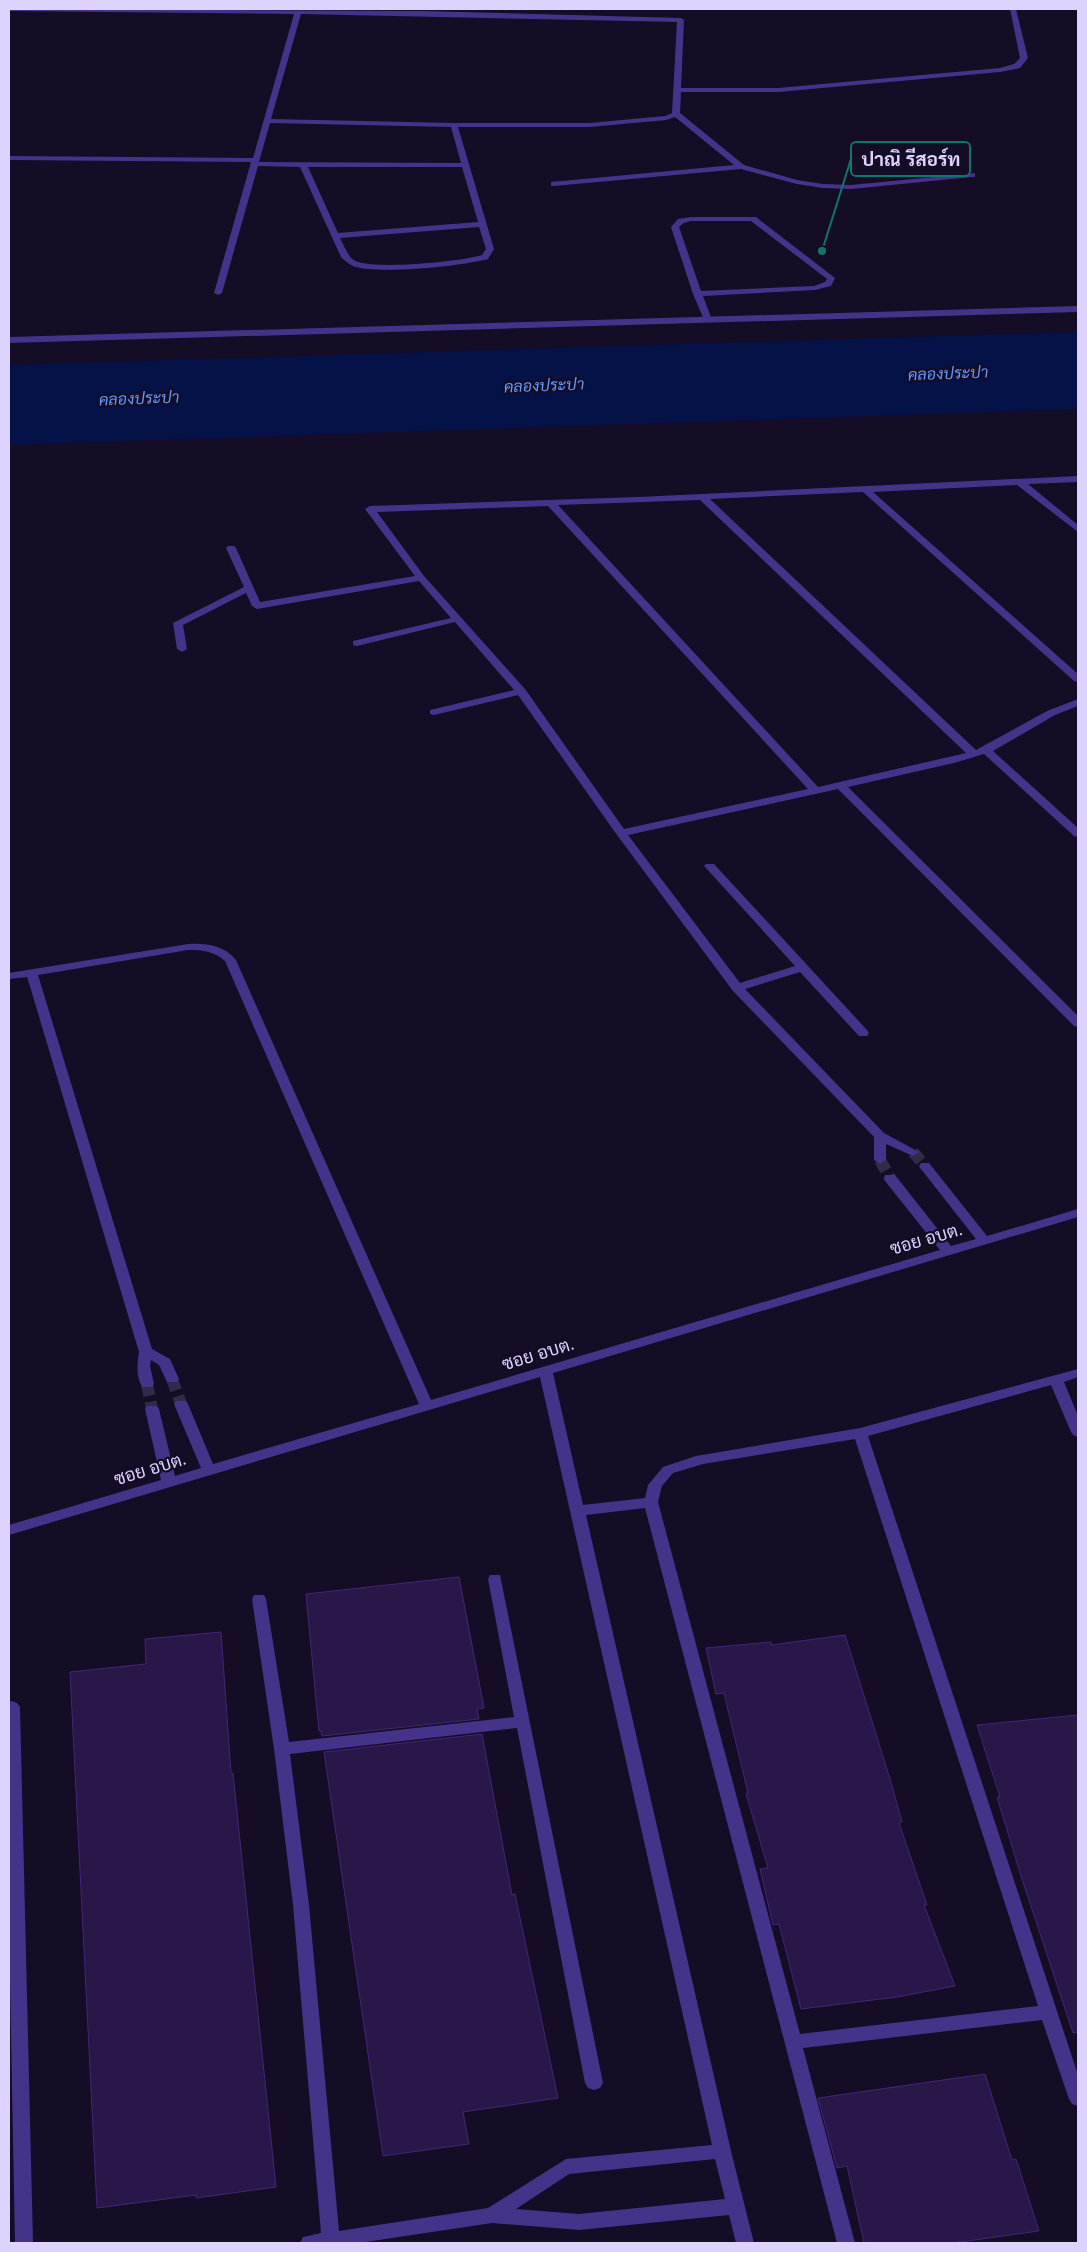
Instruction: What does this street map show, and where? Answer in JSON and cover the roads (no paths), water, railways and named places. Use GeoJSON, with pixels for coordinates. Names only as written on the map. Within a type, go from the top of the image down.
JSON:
{"type":"FeatureCollection","features":[{"type":"Feature","properties":{"kind":"street"},"geometry":{"type":"LineString","coordinates":[[9,9],[298,12],[424,11],[681,18],[676,114]]}},
{"type":"Feature","properties":{"kind":"street"},"geometry":{"type":"LineString","coordinates":[[678,90],[749,91],[796,89],[1000,70],[1016,66],[1024,58],[1013,9]]}},
{"type":"Feature","properties":{"kind":"street"},"geometry":{"type":"LineString","coordinates":[[218,293],[298,12]]}},
{"type":"Feature","properties":{"kind":"street"},"geometry":{"type":"LineString","coordinates":[[266,121],[454,125],[590,125],[666,118],[676,114]]}},
{"type":"Feature","properties":{"kind":"street"},"geometry":{"type":"LineString","coordinates":[[676,114],[741,167]]}},
{"type":"Feature","properties":{"kind":"street"},"geometry":{"type":"LineString","coordinates":[[303,164],[345,257],[355,264],[380,267],[467,262],[485,257],[490,249],[454,125]]}},
{"type":"Feature","properties":{"kind":"street"},"geometry":{"type":"LineString","coordinates":[[9,158],[465,165]]}},
{"type":"Feature","properties":{"kind":"street"},"geometry":{"type":"LineString","coordinates":[[554,184],[741,167],[823,186],[851,187],[972,175]]}},
{"type":"Feature","properties":{"kind":"street"},"geometry":{"type":"LineString","coordinates":[[697,294],[815,288],[828,284],[831,278],[753,219],[691,219],[681,222],[675,227],[697,294],[708,320]]}},
{"type":"Feature","properties":{"kind":"street"},"geometry":{"type":"LineString","coordinates":[[336,236],[483,224]]}},
{"type":"Feature","properties":{"kind":"street"},"geometry":{"type":"LineString","coordinates":[[9,340],[393,327],[1078,309]]}},
{"type":"Feature","properties":{"kind":"street"},"geometry":{"type":"LineString","coordinates":[[913,1152],[880,1136],[738,988],[621,833],[521,691],[421,578],[370,509],[702,497],[1078,479]]}},
{"type":"Feature","properties":{"kind":"street"},"geometry":{"type":"LineString","coordinates":[[1019,482],[1078,529]]}},
{"type":"Feature","properties":{"kind":"street"},"geometry":{"type":"LineString","coordinates":[[865,489],[1078,678]]}},
{"type":"Feature","properties":{"kind":"street"},"geometry":{"type":"LineString","coordinates":[[702,497],[974,754]]}},
{"type":"Feature","properties":{"kind":"street"},"geometry":{"type":"LineString","coordinates":[[551,503],[816,791]]}},
{"type":"Feature","properties":{"kind":"street"},"geometry":{"type":"LineString","coordinates":[[231,548],[256,606],[421,578]]}},
{"type":"Feature","properties":{"kind":"street"},"geometry":{"type":"LineString","coordinates":[[182,649],[178,623],[192,618],[249,588]]}},
{"type":"Feature","properties":{"kind":"street"},"geometry":{"type":"LineString","coordinates":[[357,644],[457,619]]}},
{"type":"Feature","properties":{"kind":"street"},"geometry":{"type":"LineString","coordinates":[[434,712],[521,691]]}},
{"type":"Feature","properties":{"kind":"street"},"geometry":{"type":"LineString","coordinates":[[621,833],[841,786],[974,754],[986,750],[1051,713],[1078,702]]}},
{"type":"Feature","properties":{"kind":"street"},"geometry":{"type":"LineString","coordinates":[[986,750],[1078,834]]}},
{"type":"Feature","properties":{"kind":"street"},"geometry":{"type":"LineString","coordinates":[[841,786],[1078,1023]]}},
{"type":"Feature","properties":{"kind":"street"},"geometry":{"type":"LineString","coordinates":[[710,866],[863,1033]]}},
{"type":"Feature","properties":{"kind":"street"},"geometry":{"type":"LineString","coordinates":[[9,976],[188,947],[203,946],[224,954],[230,960],[427,1407]]}},
{"type":"Feature","properties":{"kind":"street"},"geometry":{"type":"LineString","coordinates":[[738,988],[803,967]]}},
{"type":"Feature","properties":{"kind":"street"},"geometry":{"type":"LineString","coordinates":[[31,973],[146,1352],[143,1366],[147,1384]]}},
{"type":"Feature","properties":{"kind":"street"},"geometry":{"type":"LineString","coordinates":[[880,1136],[880,1160]]}},
{"type":"Feature","properties":{"kind":"street"},"geometry":{"type":"LineString","coordinates":[[925,1166],[984,1241]]}},
{"type":"Feature","properties":{"kind":"street"},"geometry":{"type":"LineString","coordinates":[[890,1178],[949,1252]]}},
{"type":"Feature","properties":{"kind":"street","name":"ซอย อบต."},"geometry":{"type":"LineString","coordinates":[[9,1530],[1078,1213]]}},
{"type":"Feature","properties":{"kind":"street"},"geometry":{"type":"LineString","coordinates":[[146,1352],[166,1362],[172,1379]]}},
{"type":"Feature","properties":{"kind":"street"},"geometry":{"type":"LineString","coordinates":[[546,1371],[722,2151],[745,2243]]}},
{"type":"Feature","properties":{"kind":"street"},"geometry":{"type":"LineString","coordinates":[[846,2243],[651,1502],[654,1486],[668,1470],[701,1459],[860,1433],[1078,1373]]}},
{"type":"Feature","properties":{"kind":"street"},"geometry":{"type":"LineString","coordinates":[[1056,1380],[1078,1432]]}},
{"type":"Feature","properties":{"kind":"street"},"geometry":{"type":"LineString","coordinates":[[181,1404],[209,1471]]}},
{"type":"Feature","properties":{"kind":"street"},"geometry":{"type":"LineString","coordinates":[[152,1409],[169,1483]]}},
{"type":"Feature","properties":{"kind":"street"},"geometry":{"type":"LineString","coordinates":[[860,1433],[1078,2099]]}},
{"type":"Feature","properties":{"kind":"street"},"geometry":{"type":"LineString","coordinates":[[577,1511],[651,1502]]}},
{"type":"Feature","properties":{"kind":"street"},"geometry":{"type":"LineString","coordinates":[[495,1579],[594,2083]]}},
{"type":"Feature","properties":{"kind":"street"},"geometry":{"type":"LineString","coordinates":[[259,1599],[282,1749],[301,1905],[331,2241]]}},
{"type":"Feature","properties":{"kind":"street"},"geometry":{"type":"LineString","coordinates":[[12,1707],[24,2243]]}},
{"type":"Feature","properties":{"kind":"street"},"geometry":{"type":"LineString","coordinates":[[282,1749],[523,1722]]}},
{"type":"Feature","properties":{"kind":"street"},"geometry":{"type":"LineString","coordinates":[[793,2042],[1048,2012]]}},
{"type":"Feature","properties":{"kind":"street"},"geometry":{"type":"LineString","coordinates":[[492,2215],[566,2167],[722,2151]]}},
{"type":"Feature","properties":{"kind":"street"},"geometry":{"type":"LineString","coordinates":[[309,2243],[492,2215],[579,2222],[737,2206]]}},
{"type":"Feature","properties":{"kind":"water","name":"คลองประปา"},"geometry":{"type":"Polygon","coordinates":[[[1078,332],[1078,409],[9,445],[9,365],[1078,332]]]}},
{"type":"Feature","properties":{"kind":"tunnel"},"geometry":{"type":"LineString","coordinates":[[913,1152],[925,1166]]}},
{"type":"Feature","properties":{"kind":"tunnel"},"geometry":{"type":"LineString","coordinates":[[880,1160],[890,1178]]}},
{"type":"Feature","properties":{"kind":"tunnel"},"geometry":{"type":"LineString","coordinates":[[172,1379],[181,1404]]}},
{"type":"Feature","properties":{"kind":"tunnel"},"geometry":{"type":"LineString","coordinates":[[147,1384],[152,1409]]}},
{"type":"Feature","properties":{"kind":"place","name":"ปาณิ รีสอร์ท"},"geometry":{"type":"Point","coordinates":[822,251]}}]}
